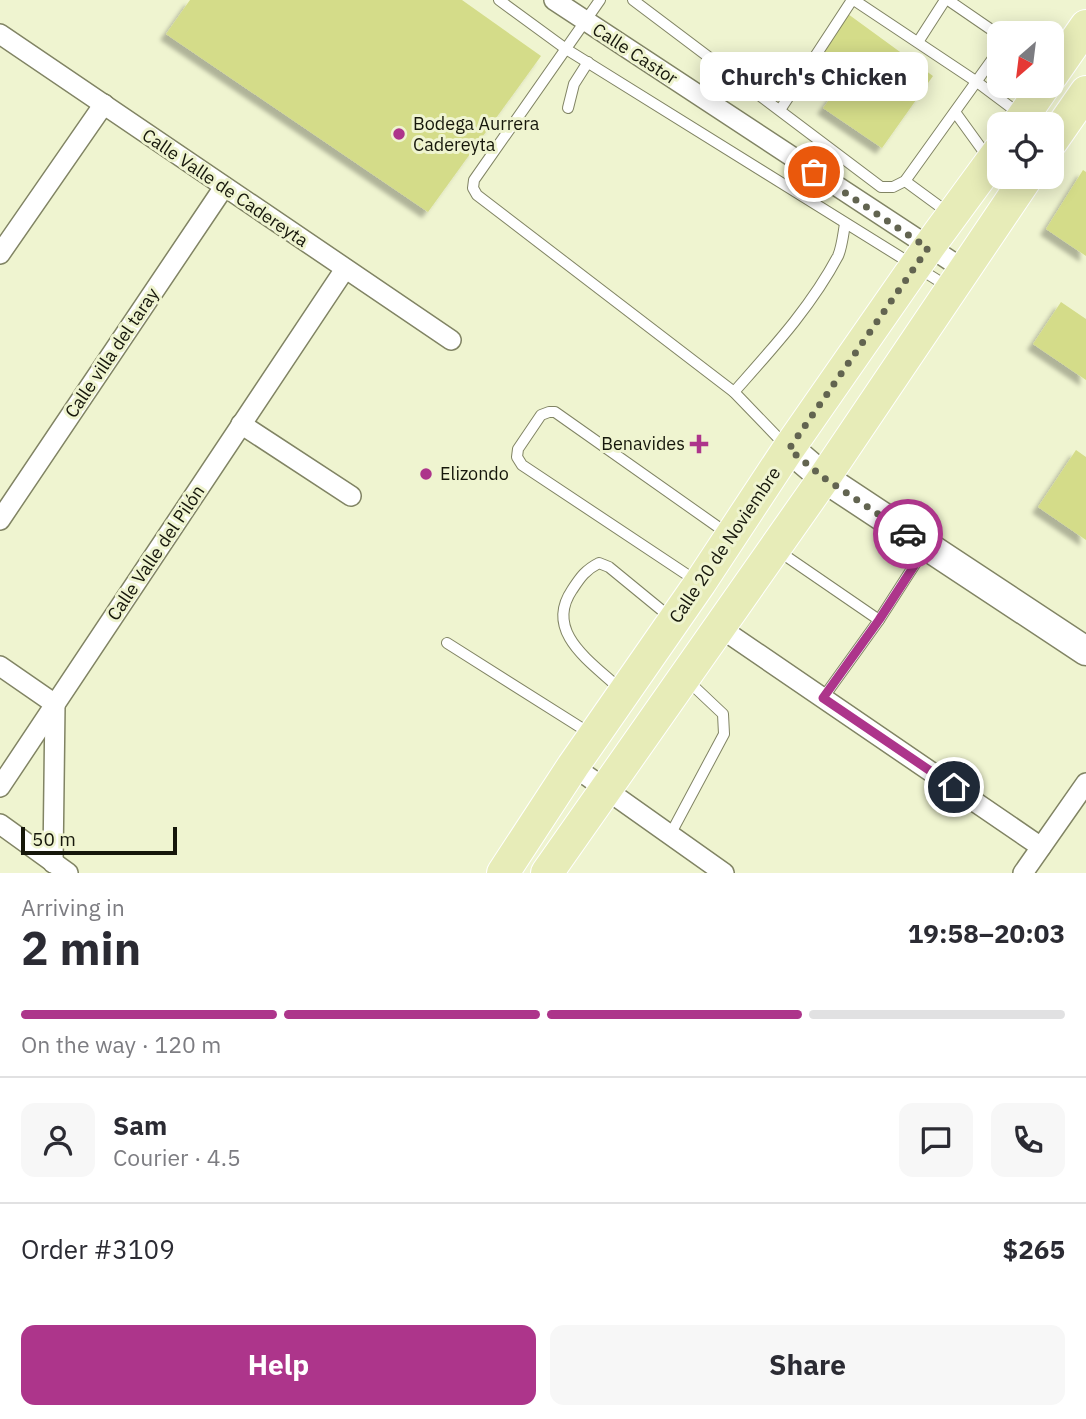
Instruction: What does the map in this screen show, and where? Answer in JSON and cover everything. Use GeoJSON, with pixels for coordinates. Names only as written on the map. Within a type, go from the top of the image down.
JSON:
{"type":"FeatureCollection","features":[{"type":"Feature","properties":{"kind":"main road"},"geometry":{"type":"LineString","coordinates":[[1059,112],[1086,26]]}},
{"type":"Feature","properties":{"kind":"main road"},"geometry":{"type":"LineString","coordinates":[[1030,112],[1066,83]]}},
{"type":"Feature","properties":{"kind":"main road","name":"Calle 20 de Noviembre"},"geometry":{"type":"LineString","coordinates":[[503,873],[789,449],[987,167]]}},
{"type":"Feature","properties":{"kind":"main road"},"geometry":{"type":"LineString","coordinates":[[547,873],[824,478],[1019,189]]}},
{"type":"Feature","properties":{"kind":"street","name":"Calle Castor"},"geometry":{"type":"LineString","coordinates":[[554,0],[956,279]]}},
{"type":"Feature","properties":{"kind":"street","name":"Calle Valle de Cadereyta"},"geometry":{"type":"LineString","coordinates":[[0,34],[451,340]]}},
{"type":"Feature","properties":{"kind":"street"},"geometry":{"type":"LineString","coordinates":[[0,254],[104,104]]}},
{"type":"Feature","properties":{"kind":"street","name":"Calle villa del taray"},"geometry":{"type":"LineString","coordinates":[[0,520],[224,187]]}},
{"type":"Feature","properties":{"kind":"street","name":"Calle Valle del Pilón"},"geometry":{"type":"LineString","coordinates":[[0,787],[345,270]]}},
{"type":"Feature","properties":{"kind":"street"},"geometry":{"type":"LineString","coordinates":[[241,424],[351,496]]}},
{"type":"Feature","properties":{"kind":"street"},"geometry":{"type":"LineString","coordinates":[[789,449],[824,478],[1086,651]]}},
{"type":"Feature","properties":{"kind":"street"},"geometry":{"type":"LineString","coordinates":[[719,627],[1041,847]]}},
{"type":"Feature","properties":{"kind":"street"},"geometry":{"type":"LineString","coordinates":[[0,666],[55,704],[56,870]]}},
{"type":"Feature","properties":{"kind":"street"},"geometry":{"type":"LineString","coordinates":[[573,766],[724,873]]}},
{"type":"Feature","properties":{"kind":"street"},"geometry":{"type":"LineString","coordinates":[[1023,873],[1086,783]]}},
{"type":"Feature","properties":{"kind":"street"},"geometry":{"type":"LineString","coordinates":[[0,824],[56,870]]}},
{"type":"Feature","properties":{"kind":"lane"},"geometry":{"type":"LineString","coordinates":[[499,0],[566,48],[845,225],[922,257]]}},
{"type":"Feature","properties":{"kind":"lane"},"geometry":{"type":"LineString","coordinates":[[600,0],[474,180],[473,188],[477,195],[734,392],[789,449]]}},
{"type":"Feature","properties":{"kind":"lane"},"geometry":{"type":"LineString","coordinates":[[632,0],[881,187],[893,187],[905,181],[987,67]]}},
{"type":"Feature","properties":{"kind":"lane"},"geometry":{"type":"LineString","coordinates":[[780,110],[853,0],[977,82],[1011,112]]}},
{"type":"Feature","properties":{"kind":"lane"},"geometry":{"type":"LineString","coordinates":[[918,41],[947,0],[987,27]]}},
{"type":"Feature","properties":{"kind":"lane"},"geometry":{"type":"LineString","coordinates":[[568,108],[574,84],[588,62]]}},
{"type":"Feature","properties":{"kind":"lane"},"geometry":{"type":"LineString","coordinates":[[955,112],[987,147]]}},
{"type":"Feature","properties":{"kind":"lane"},"geometry":{"type":"LineString","coordinates":[[905,181],[953,216]]}},
{"type":"Feature","properties":{"kind":"lane"},"geometry":{"type":"LineString","coordinates":[[734,392],[783,337],[819,288],[839,254],[845,225]]}},
{"type":"Feature","properties":{"kind":"lane"},"geometry":{"type":"LineString","coordinates":[[700,583],[522,465],[517,457],[518,449],[541,415],[555,412],[731,536]]}},
{"type":"Feature","properties":{"kind":"lane"},"geometry":{"type":"LineString","coordinates":[[823,698],[879,620],[927,546]]}},
{"type":"Feature","properties":{"kind":"lane"},"geometry":{"type":"LineString","coordinates":[[774,548],[879,620]]}},
{"type":"Feature","properties":{"kind":"lane"},"geometry":{"type":"LineString","coordinates":[[624,693],[570,641],[563,625],[564,602],[586,569],[598,563],[609,567],[674,620]]}},
{"type":"Feature","properties":{"kind":"lane"},"geometry":{"type":"LineString","coordinates":[[447,643],[594,736]]}},
{"type":"Feature","properties":{"kind":"lane"},"geometry":{"type":"LineString","coordinates":[[670,835],[724,734],[723,714],[684,678]]}},
{"type":"Feature","properties":{"kind":"building","name":"Bodega Aurrera Cadereyta"},"geometry":{"type":"Polygon","coordinates":[[[190,0],[462,0],[541,56],[428,212],[166,34],[190,0]]]}},
{"type":"Feature","properties":{"kind":"building"},"geometry":{"type":"Polygon","coordinates":[[[848,14],[933,76],[882,148],[823,108],[849,73],[821,54],[848,14]]]}},
{"type":"Feature","properties":{"kind":"building"},"geometry":{"type":"Polygon","coordinates":[[[1083,170],[1086,172],[1086,256],[1046,229],[1083,170]]]}},
{"type":"Feature","properties":{"kind":"building"},"geometry":{"type":"Polygon","coordinates":[[[1061,302],[1086,319],[1086,380],[1033,344],[1061,302]]]}},
{"type":"Feature","properties":{"kind":"building"},"geometry":{"type":"Polygon","coordinates":[[[1076,450],[1086,457],[1086,540],[1038,507],[1076,450]]]}},
{"type":"Feature","properties":{"kind":"way so far"},"geometry":{"type":"LineString","coordinates":[[814,172],[928,248],[789,449],[824,478],[908,534]]}},
{"type":"Feature","properties":{"kind":"place","name":"Bodega Aurrera Cadereyta"},"geometry":{"type":"Point","coordinates":[399,134]}},
{"type":"Feature","properties":{"kind":"place","name":"Church's Chicken"},"geometry":{"type":"Point","coordinates":[814,172]}},
{"type":"Feature","properties":{"kind":"place","name":"Benavides"},"geometry":{"type":"Point","coordinates":[699,444]}},
{"type":"Feature","properties":{"kind":"place","name":"Elizondo"},"geometry":{"type":"Point","coordinates":[426,474]}},
{"type":"Feature","properties":{"kind":"route"},"geometry":{"type":"LineString","coordinates":[[908,534],[927,546],[879,620],[823,698],[954,787]]}}]}
